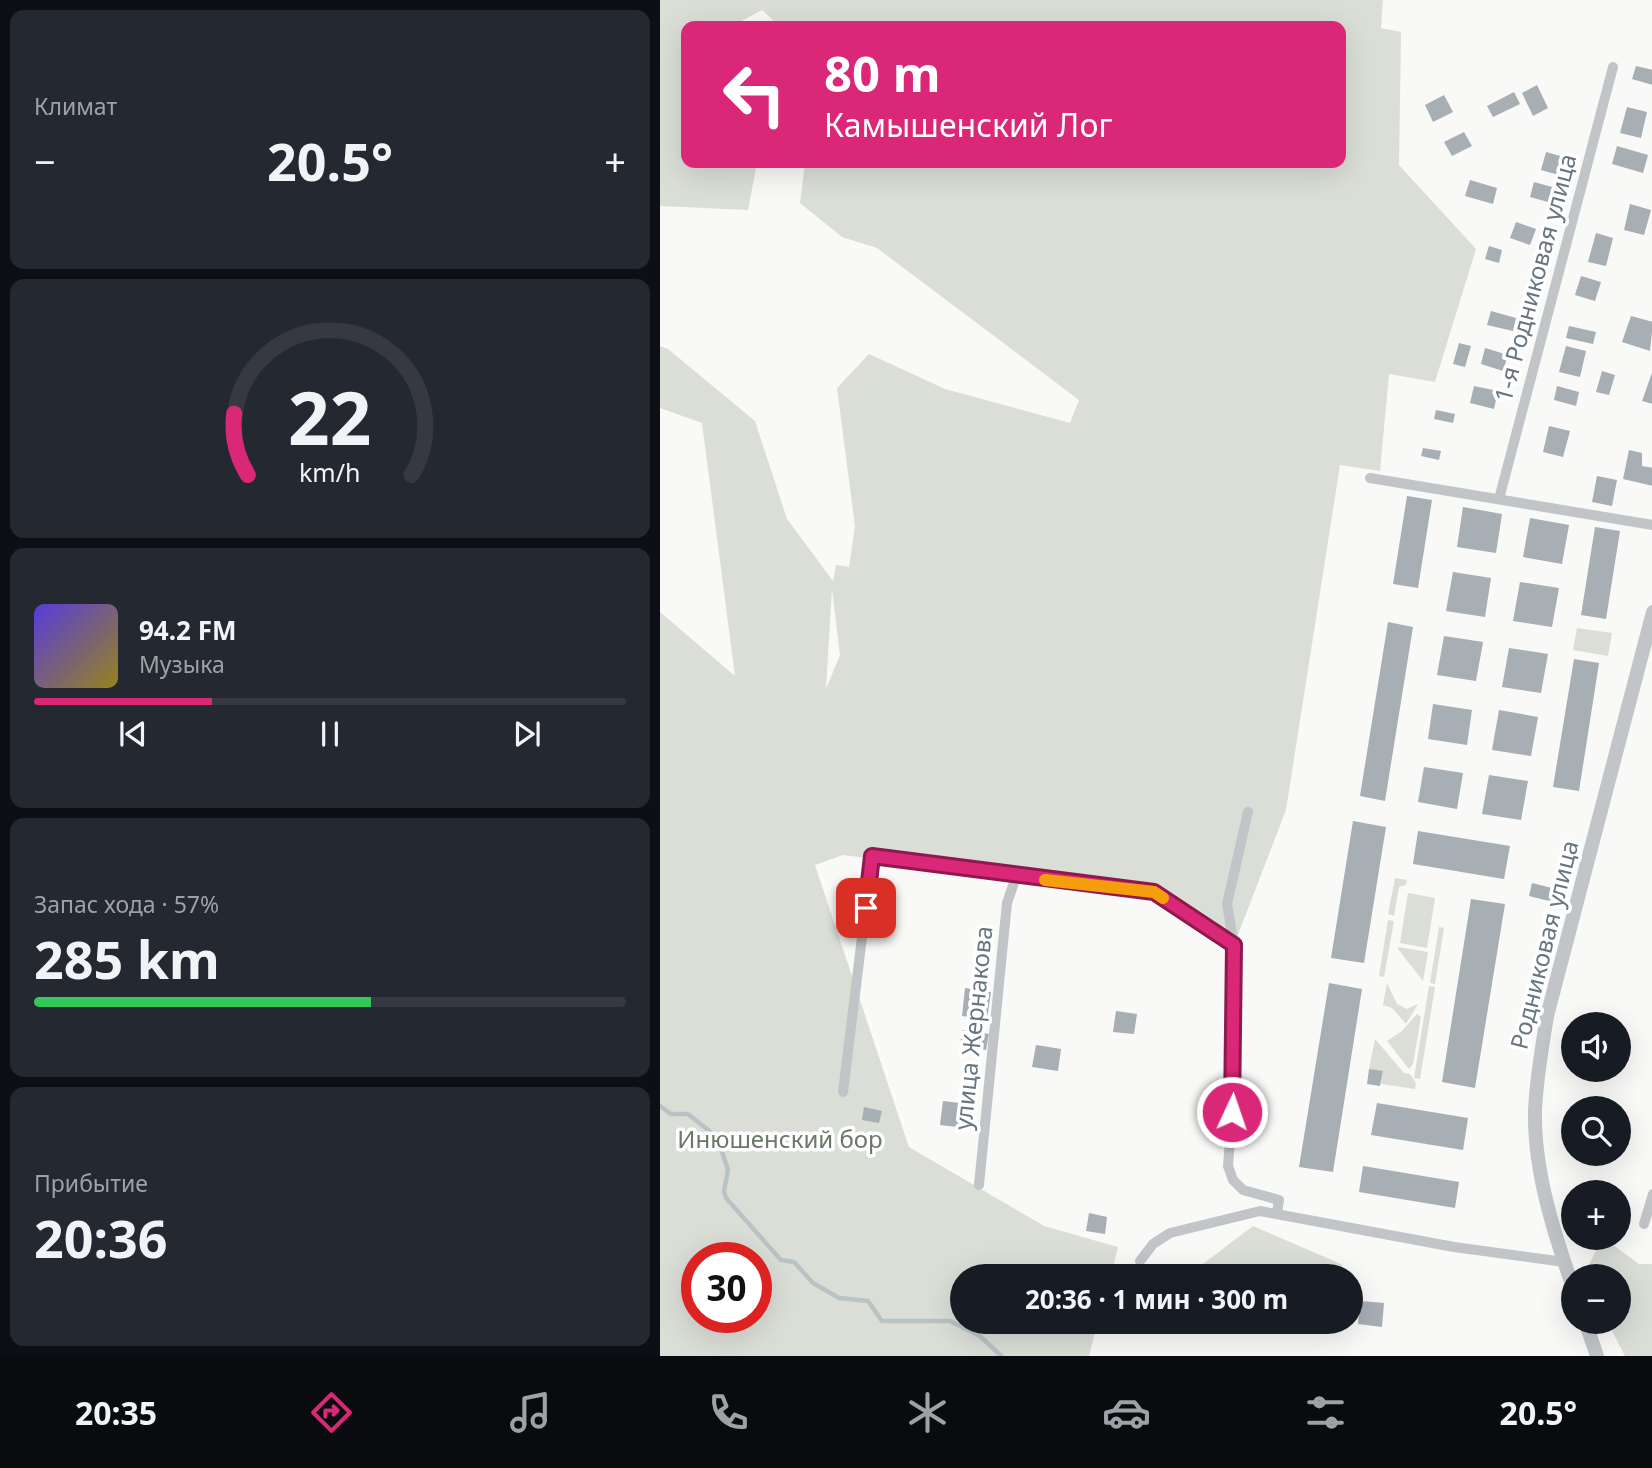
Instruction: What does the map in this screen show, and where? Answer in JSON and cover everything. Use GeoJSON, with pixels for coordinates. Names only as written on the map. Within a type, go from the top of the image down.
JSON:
{"type":"FeatureCollection","features":[{"type":"Feature","properties":{"kind":"street","name":"1-я Родниковая улица"},"geometry":{"type":"LineString","coordinates":[[1499,499],[1613,67]]}},
{"type":"Feature","properties":{"kind":"street"},"geometry":{"type":"LineString","coordinates":[[1370,478],[1652,525]]}},
{"type":"Feature","properties":{"kind":"street","name":"Родниковая улица"},"geometry":{"type":"LineString","coordinates":[[1564,1262],[1540,1170],[1535,1114],[1538,1069],[1547,1016],[1646,659],[1652,612]]}},
{"type":"Feature","properties":{"kind":"street"},"geometry":{"type":"LineString","coordinates":[[1248,811],[1227,904],[1234,945],[1234,1086],[1228,1166],[1233,1180],[1243,1190],[1279,1200],[1277,1213]]}},
{"type":"Feature","properties":{"kind":"street"},"geometry":{"type":"LineString","coordinates":[[843,1092],[872,856],[1016,877],[1154,892],[1234,945]]}},
{"type":"Feature","properties":{"kind":"street","name":"улица Жернакова"},"geometry":{"type":"LineString","coordinates":[[979,1185],[1007,904],[1016,877]]}},
{"type":"Feature","properties":{"kind":"street"},"geometry":{"type":"LineString","coordinates":[[1644,1224],[1652,1194]]}},
{"type":"Feature","properties":{"kind":"street"},"geometry":{"type":"LineString","coordinates":[[1140,1261],[1153,1244],[1170,1233],[1231,1215],[1260,1210],[1454,1247],[1564,1262]]}},
{"type":"Feature","properties":{"kind":"street"},"geometry":{"type":"LineString","coordinates":[[1589,1334],[1597,1356]]}},
{"type":"Feature","properties":{"kind":"green space","name":"Инюшенский бор"},"geometry":{"type":"Polygon","coordinates":[[[660,0],[1383,0],[1381,28],[1401,32],[1399,165],[1476,249],[1435,382],[1389,374],[1380,471],[1340,465],[1286,810],[1234,945],[1153,892],[843,855],[815,865],[909,1147],[1044,1226],[1118,1247],[1114,1264],[950,1264],[950,1334],[1095,1334],[1089,1356],[660,1356],[660,612],[735,676],[702,423],[660,408],[660,346],[668,349],[755,421],[787,519],[833,581],[836,565],[849,567],[855,526],[837,388],[869,354],[945,389],[1070,423],[1079,400],[877,248],[842,237],[800,203],[804,168],[1346,168],[1346,21],[774,21],[762,10],[742,21],[681,21],[681,168],[756,168],[748,210],[660,206],[660,0]],[[832,589],[826,688],[840,655],[832,589]]]}},
{"type":"Feature","properties":{"kind":"green space"},"geometry":{"type":"Polygon","coordinates":[[[1577,628],[1612,633],[1608,656],[1573,650],[1577,628]]]}},
{"type":"Feature","properties":{"kind":"green space"},"geometry":{"type":"Polygon","coordinates":[[[1395,878],[1407,880],[1406,885],[1399,887],[1394,916],[1388,914],[1395,878]]]}},
{"type":"Feature","properties":{"kind":"green space"},"geometry":{"type":"Polygon","coordinates":[[[1408,893],[1435,898],[1427,948],[1400,943],[1408,893]]]}},
{"type":"Feature","properties":{"kind":"green space"},"geometry":{"type":"Polygon","coordinates":[[[1388,920],[1394,921],[1384,977],[1379,976],[1388,920]]]}},
{"type":"Feature","properties":{"kind":"green space"},"geometry":{"type":"Polygon","coordinates":[[[1439,927],[1444,928],[1435,984],[1430,983],[1439,927]]]}},
{"type":"Feature","properties":{"kind":"green space"},"geometry":{"type":"Polygon","coordinates":[[[1398,949],[1428,952],[1423,981],[1398,949]]]}},
{"type":"Feature","properties":{"kind":"green space"},"geometry":{"type":"Polygon","coordinates":[[[1387,983],[1397,1004],[1407,1009],[1418,1004],[1406,1024],[1392,1008],[1383,1005],[1387,983]]]}},
{"type":"Feature","properties":{"kind":"green space"},"geometry":{"type":"Polygon","coordinates":[[[1429,986],[1435,987],[1420,1079],[1414,1078],[1429,986]]]}},
{"type":"Feature","properties":{"kind":"green space"},"geometry":{"type":"Polygon","coordinates":[[[1417,1014],[1421,1017],[1413,1064],[1409,1069],[1387,1041],[1402,1031],[1417,1014]]]}},
{"type":"Feature","properties":{"kind":"green space"},"geometry":{"type":"Polygon","coordinates":[[[1375,1039],[1404,1073],[1410,1074],[1416,1083],[1415,1089],[1381,1084],[1383,1072],[1369,1069],[1375,1039]]]}},
{"type":"Feature","properties":{"kind":"green space"},"geometry":{"type":"Polygon","coordinates":[[[1253,1226],[1341,1264],[1203,1264],[1253,1226]]]}},
{"type":"Feature","properties":{"kind":"green space"},"geometry":{"type":"Polygon","coordinates":[[[1596,1250],[1620,1250],[1639,1264],[1652,1264],[1652,1356],[1625,1356],[1614,1334],[1631,1334],[1631,1264],[1590,1264],[1596,1250]]]}},
{"type":"Feature","properties":{"kind":"building"},"geometry":{"type":"Polygon","coordinates":[[[1636,66],[1653,70],[1653,85],[1632,79],[1636,66]]]}},
{"type":"Feature","properties":{"kind":"building"},"geometry":{"type":"Polygon","coordinates":[[[1537,85],[1548,108],[1533,116],[1522,93],[1537,85]]]}},
{"type":"Feature","properties":{"kind":"building"},"geometry":{"type":"Polygon","coordinates":[[[1514,92],[1520,104],[1493,117],[1487,106],[1514,92]]]}},
{"type":"Feature","properties":{"kind":"building"},"geometry":{"type":"Polygon","coordinates":[[[1444,95],[1453,112],[1433,122],[1425,105],[1444,95]]]}},
{"type":"Feature","properties":{"kind":"building"},"geometry":{"type":"Polygon","coordinates":[[[1627,107],[1647,112],[1641,138],[1620,133],[1627,107]]]}},
{"type":"Feature","properties":{"kind":"building"},"geometry":{"type":"Polygon","coordinates":[[[1464,132],[1472,146],[1452,156],[1444,142],[1464,132]]]}},
{"type":"Feature","properties":{"kind":"building"},"geometry":{"type":"Polygon","coordinates":[[[1617,146],[1648,155],[1643,173],[1612,164],[1617,146]]]}},
{"type":"Feature","properties":{"kind":"building"},"geometry":{"type":"Polygon","coordinates":[[[1546,152],[1564,157],[1559,175],[1541,170],[1546,152]]]}},
{"type":"Feature","properties":{"kind":"building"},"geometry":{"type":"Polygon","coordinates":[[[1470,180],[1497,188],[1493,204],[1465,196],[1470,180]]]}},
{"type":"Feature","properties":{"kind":"building"},"geometry":{"type":"Polygon","coordinates":[[[1534,182],[1552,187],[1548,202],[1530,197],[1534,182]]]}},
{"type":"Feature","properties":{"kind":"building"},"geometry":{"type":"Polygon","coordinates":[[[1630,204],[1651,210],[1644,235],[1624,230],[1630,204]]]}},
{"type":"Feature","properties":{"kind":"building"},"geometry":{"type":"Polygon","coordinates":[[[1516,222],[1536,229],[1530,245],[1510,238],[1516,222]]]}},
{"type":"Feature","properties":{"kind":"building"},"geometry":{"type":"Polygon","coordinates":[[[1596,233],[1613,238],[1606,266],[1588,262],[1596,233]]]}},
{"type":"Feature","properties":{"kind":"building"},"geometry":{"type":"Polygon","coordinates":[[[1489,246],[1502,250],[1499,263],[1485,259],[1489,246]]]}},
{"type":"Feature","properties":{"kind":"building"},"geometry":{"type":"Polygon","coordinates":[[[1581,276],[1601,282],[1595,301],[1575,295],[1581,276]]]}},
{"type":"Feature","properties":{"kind":"building"},"geometry":{"type":"Polygon","coordinates":[[[1491,311],[1516,318],[1513,331],[1487,325],[1491,311]]]}},
{"type":"Feature","properties":{"kind":"building"},"geometry":{"type":"Polygon","coordinates":[[[1631,316],[1653,322],[1650,351],[1622,342],[1631,316]]]}},
{"type":"Feature","properties":{"kind":"building"},"geometry":{"type":"Polygon","coordinates":[[[1569,326],[1596,332],[1593,344],[1566,338],[1569,326]]]}},
{"type":"Feature","properties":{"kind":"building"},"geometry":{"type":"Polygon","coordinates":[[[1459,343],[1471,346],[1465,367],[1453,364],[1459,343]]]}},
{"type":"Feature","properties":{"kind":"building"},"geometry":{"type":"Polygon","coordinates":[[[1566,346],[1586,351],[1580,377],[1559,372],[1566,346]]]}},
{"type":"Feature","properties":{"kind":"building"},"geometry":{"type":"Polygon","coordinates":[[[1485,348],[1508,355],[1503,371],[1481,364],[1485,348]]]}},
{"type":"Feature","properties":{"kind":"building"},"geometry":{"type":"Polygon","coordinates":[[[1653,370],[1653,404],[1642,401],[1653,370]]]}},
{"type":"Feature","properties":{"kind":"building"},"geometry":{"type":"Polygon","coordinates":[[[1602,371],[1615,375],[1609,395],[1596,392],[1602,371]]]}},
{"type":"Feature","properties":{"kind":"building"},"geometry":{"type":"Polygon","coordinates":[[[1474,386],[1498,391],[1494,409],[1470,403],[1474,386]]]}},
{"type":"Feature","properties":{"kind":"building"},"geometry":{"type":"Polygon","coordinates":[[[1557,386],[1579,392],[1576,406],[1554,400],[1557,386]]]}},
{"type":"Feature","properties":{"kind":"building"},"geometry":{"type":"Polygon","coordinates":[[[1436,410],[1455,414],[1453,423],[1434,419],[1436,410]]]}},
{"type":"Feature","properties":{"kind":"building"},"geometry":{"type":"Polygon","coordinates":[[[1549,426],[1570,431],[1563,457],[1543,452],[1549,426]]]}},
{"type":"Feature","properties":{"kind":"building"},"geometry":{"type":"Polygon","coordinates":[[[1423,448],[1441,451],[1439,460],[1421,456],[1423,448]]]}},
{"type":"Feature","properties":{"kind":"building"},"geometry":{"type":"Polygon","coordinates":[[[1629,450],[1642,453],[1642,466],[1653,468],[1653,486],[1623,479],[1629,450]]]}},
{"type":"Feature","properties":{"kind":"building"},"geometry":{"type":"Polygon","coordinates":[[[1597,476],[1617,480],[1612,506],[1592,502],[1597,476]]]}},
{"type":"Feature","properties":{"kind":"building"},"geometry":{"type":"Polygon","coordinates":[[[1407,496],[1432,500],[1418,588],[1393,584],[1407,496]]]}},
{"type":"Feature","properties":{"kind":"building"},"geometry":{"type":"Polygon","coordinates":[[[1463,507],[1502,514],[1496,553],[1457,547],[1463,507]]]}},
{"type":"Feature","properties":{"kind":"building"},"geometry":{"type":"Polygon","coordinates":[[[1530,518],[1569,525],[1562,564],[1523,557],[1530,518]]]}},
{"type":"Feature","properties":{"kind":"building"},"geometry":{"type":"Polygon","coordinates":[[[1595,527],[1620,531],[1606,619],[1581,615],[1595,527]]]}},
{"type":"Feature","properties":{"kind":"building"},"geometry":{"type":"Polygon","coordinates":[[[1453,572],[1491,578],[1485,617],[1446,611],[1453,572]]]}},
{"type":"Feature","properties":{"kind":"building"},"geometry":{"type":"Polygon","coordinates":[[[1520,582],[1559,588],[1552,627],[1513,621],[1520,582]]]}},
{"type":"Feature","properties":{"kind":"building"},"geometry":{"type":"Polygon","coordinates":[[[1388,622],[1413,627],[1385,801],[1360,796],[1388,622]]]}},
{"type":"Feature","properties":{"kind":"building"},"geometry":{"type":"Polygon","coordinates":[[[1444,636],[1483,642],[1476,681],[1437,675],[1444,636]]]}},
{"type":"Feature","properties":{"kind":"building"},"geometry":{"type":"Polygon","coordinates":[[[1509,648],[1548,654],[1541,693],[1502,687],[1509,648]]]}},
{"type":"Feature","properties":{"kind":"building"},"geometry":{"type":"Polygon","coordinates":[[[1574,659],[1599,663],[1579,791],[1553,787],[1574,659]]]}},
{"type":"Feature","properties":{"kind":"building"},"geometry":{"type":"Polygon","coordinates":[[[1433,704],[1472,710],[1467,745],[1428,739],[1433,704]]]}},
{"type":"Feature","properties":{"kind":"building"},"geometry":{"type":"Polygon","coordinates":[[[1499,710],[1538,717],[1531,756],[1492,750],[1499,710]]]}},
{"type":"Feature","properties":{"kind":"building"},"geometry":{"type":"Polygon","coordinates":[[[1424,767],[1463,773],[1457,809],[1418,802],[1424,767]]]}},
{"type":"Feature","properties":{"kind":"building"},"geometry":{"type":"Polygon","coordinates":[[[1489,775],[1528,781],[1521,820],[1482,814],[1489,775]]]}},
{"type":"Feature","properties":{"kind":"building"},"geometry":{"type":"Polygon","coordinates":[[[1353,821],[1386,827],[1364,963],[1331,958],[1353,821]]]}},
{"type":"Feature","properties":{"kind":"building"},"geometry":{"type":"Polygon","coordinates":[[[1418,831],[1510,846],[1504,879],[1413,864],[1418,831]]]}},
{"type":"Feature","properties":{"kind":"building"},"geometry":{"type":"Polygon","coordinates":[[[1532,883],[1556,889],[1553,902],[1529,896],[1532,883]]]}},
{"type":"Feature","properties":{"kind":"building"},"geometry":{"type":"Polygon","coordinates":[[[1471,899],[1505,904],[1475,1088],[1442,1082],[1471,899]]]}},
{"type":"Feature","properties":{"kind":"building"},"geometry":{"type":"Polygon","coordinates":[[[1329,983],[1362,989],[1333,1172],[1299,1167],[1329,983]]]}},
{"type":"Feature","properties":{"kind":"building"},"geometry":{"type":"Polygon","coordinates":[[[965,988],[991,992],[987,1019],[962,1016],[965,988]]]}},
{"type":"Feature","properties":{"kind":"building"},"geometry":{"type":"Polygon","coordinates":[[[1116,1011],[1137,1014],[1134,1034],[1113,1032],[1116,1011]]]}},
{"type":"Feature","properties":{"kind":"building"},"geometry":{"type":"Polygon","coordinates":[[[962,1030],[989,1034],[986,1050],[960,1045],[962,1030]]]}},
{"type":"Feature","properties":{"kind":"building"},"geometry":{"type":"Polygon","coordinates":[[[1036,1045],[1061,1049],[1058,1071],[1032,1067],[1036,1045]]]}},
{"type":"Feature","properties":{"kind":"building"},"geometry":{"type":"Polygon","coordinates":[[[1369,1069],[1383,1071],[1380,1086],[1367,1084],[1369,1069]]]}},
{"type":"Feature","properties":{"kind":"building"},"geometry":{"type":"Polygon","coordinates":[[[943,1101],[968,1104],[965,1128],[940,1125],[943,1101]]]}},
{"type":"Feature","properties":{"kind":"building"},"geometry":{"type":"Polygon","coordinates":[[[1377,1103],[1468,1118],[1463,1150],[1371,1135],[1377,1103]]]}},
{"type":"Feature","properties":{"kind":"building"},"geometry":{"type":"Polygon","coordinates":[[[864,1107],[882,1111],[879,1123],[862,1120],[864,1107]]]}},
{"type":"Feature","properties":{"kind":"building"},"geometry":{"type":"Polygon","coordinates":[[[1363,1166],[1459,1182],[1455,1208],[1359,1192],[1363,1166]]]}},
{"type":"Feature","properties":{"kind":"building"},"geometry":{"type":"Polygon","coordinates":[[[1089,1213],[1107,1217],[1105,1234],[1086,1231],[1089,1213]]]}},
{"type":"Feature","properties":{"kind":"building"},"geometry":{"type":"Polygon","coordinates":[[[1363,1301],[1384,1303],[1382,1327],[1363,1325],[1363,1301]]]}},
{"type":"Feature","properties":{"kind":"waterway"},"geometry":{"type":"LineString","coordinates":[[660,1106],[671,1114],[688,1114],[717,1137],[728,1170],[724,1191],[726,1198],[781,1260],[794,1262],[813,1283],[839,1298],[868,1301],[882,1321],[950,1321],[980,1336],[1001,1356]]}},
{"type":"Feature","properties":{"kind":"slow traffic"},"geometry":{"type":"LineString","coordinates":[[1045,880],[1154,892],[1163,898]]}},
{"type":"Feature","properties":{"kind":"route"},"geometry":{"type":"LineString","coordinates":[[866,908],[872,856],[1016,877],[1154,892],[1234,945],[1232,1112]]}}]}
